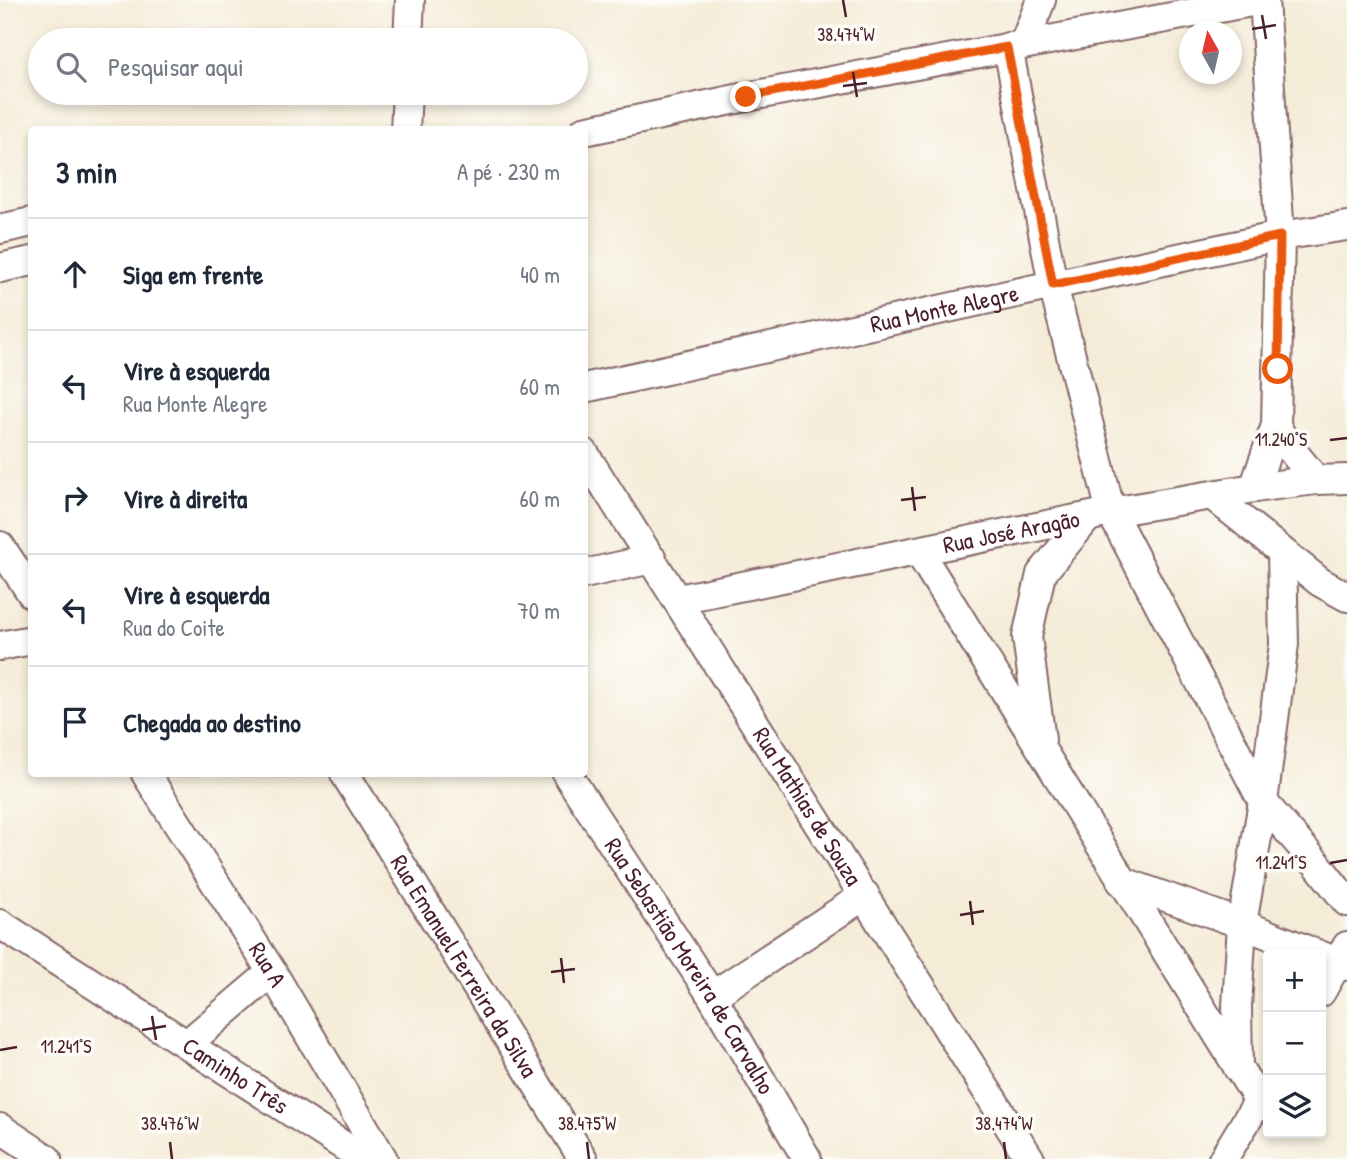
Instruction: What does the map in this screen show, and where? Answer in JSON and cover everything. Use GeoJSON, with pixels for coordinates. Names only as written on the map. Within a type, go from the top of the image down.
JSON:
{"type":"FeatureCollection","features":[{"type":"Feature","properties":{"kind":"street"},"geometry":{"type":"LineString","coordinates":[[409,28],[410,0]]}},
{"type":"Feature","properties":{"kind":"street"},"geometry":{"type":"LineString","coordinates":[[1041,0],[1016,46],[1053,285],[1100,515],[1263,802],[1347,902]]}},
{"type":"Feature","properties":{"kind":"street"},"geometry":{"type":"LineString","coordinates":[[588,130],[1016,46],[1151,10],[1263,0],[1280,236],[1276,425],[1254,488]]}},
{"type":"Feature","properties":{"kind":"street"},"geometry":{"type":"LineString","coordinates":[[405,126],[406,105]]}},
{"type":"Feature","properties":{"kind":"street","name":"Rua Monte Alegre"},"geometry":{"type":"LineString","coordinates":[[588,387],[1280,236],[1347,226]]}},
{"type":"Feature","properties":{"kind":"street"},"geometry":{"type":"LineString","coordinates":[[0,268],[28,262]]}},
{"type":"Feature","properties":{"kind":"street"},"geometry":{"type":"LineString","coordinates":[[1276,425],[1284,441],[1316,480]]}},
{"type":"Feature","properties":{"kind":"street","name":"Rua Mathias de Souza"},"geometry":{"type":"LineString","coordinates":[[588,459],[1030,1159]]}},
{"type":"Feature","properties":{"kind":"street","name":"Rua José Aragão"},"geometry":{"type":"LineString","coordinates":[[678,599],[1100,515],[1254,488],[1347,479]]}},
{"type":"Feature","properties":{"kind":"street"},"geometry":{"type":"LineString","coordinates":[[1213,496],[1320,582],[1347,597]]}},
{"type":"Feature","properties":{"kind":"street"},"geometry":{"type":"LineString","coordinates":[[1042,752],[1027,637],[1041,574],[1100,515]]}},
{"type":"Feature","properties":{"kind":"street"},"geometry":{"type":"LineString","coordinates":[[0,546],[28,588]]}},
{"type":"Feature","properties":{"kind":"street"},"geometry":{"type":"LineString","coordinates":[[919,552],[1238,1069],[1263,1092]]}},
{"type":"Feature","properties":{"kind":"street"},"geometry":{"type":"LineString","coordinates":[[1238,1069],[1237,1006],[1242,924],[1263,802],[1284,643],[1282,553]]}},
{"type":"Feature","properties":{"kind":"street"},"geometry":{"type":"LineString","coordinates":[[588,573],[652,559]]}},
{"type":"Feature","properties":{"kind":"street"},"geometry":{"type":"LineString","coordinates":[[0,646],[28,641]]}},
{"type":"Feature","properties":{"kind":"street","name":"Rua A"},"geometry":{"type":"LineString","coordinates":[[148,777],[272,972],[383,1159]]}},
{"type":"Feature","properties":{"kind":"street","name":"Rua Emanuel Ferreira da Silva"},"geometry":{"type":"LineString","coordinates":[[347,777],[583,1159]]}},
{"type":"Feature","properties":{"kind":"street","name":"Rua Sebastião Moreira de Carvalho"},"geometry":{"type":"LineString","coordinates":[[569,777],[712,996],[807,1159]]}},
{"type":"Feature","properties":{"kind":"street"},"geometry":{"type":"LineString","coordinates":[[1121,881],[1344,957],[1326,984]]}},
{"type":"Feature","properties":{"kind":"street"},"geometry":{"type":"LineString","coordinates":[[712,996],[865,895]]}},
{"type":"Feature","properties":{"kind":"street","name":"Caminho Três"},"geometry":{"type":"LineString","coordinates":[[0,924],[364,1159]]}},
{"type":"Feature","properties":{"kind":"street"},"geometry":{"type":"LineString","coordinates":[[187,1044],[272,972]]}},
{"type":"Feature","properties":{"kind":"street"},"geometry":{"type":"LineString","coordinates":[[1223,1159],[1263,1095]]}},
{"type":"Feature","properties":{"kind":"street"},"geometry":{"type":"LineString","coordinates":[[0,1128],[47,1159]]}},
{"type":"Feature","properties":{"kind":"route"},"geometry":{"type":"LineString","coordinates":[[746,97],[1007,47],[1053,285],[1280,236],[1278,369]]}}]}
